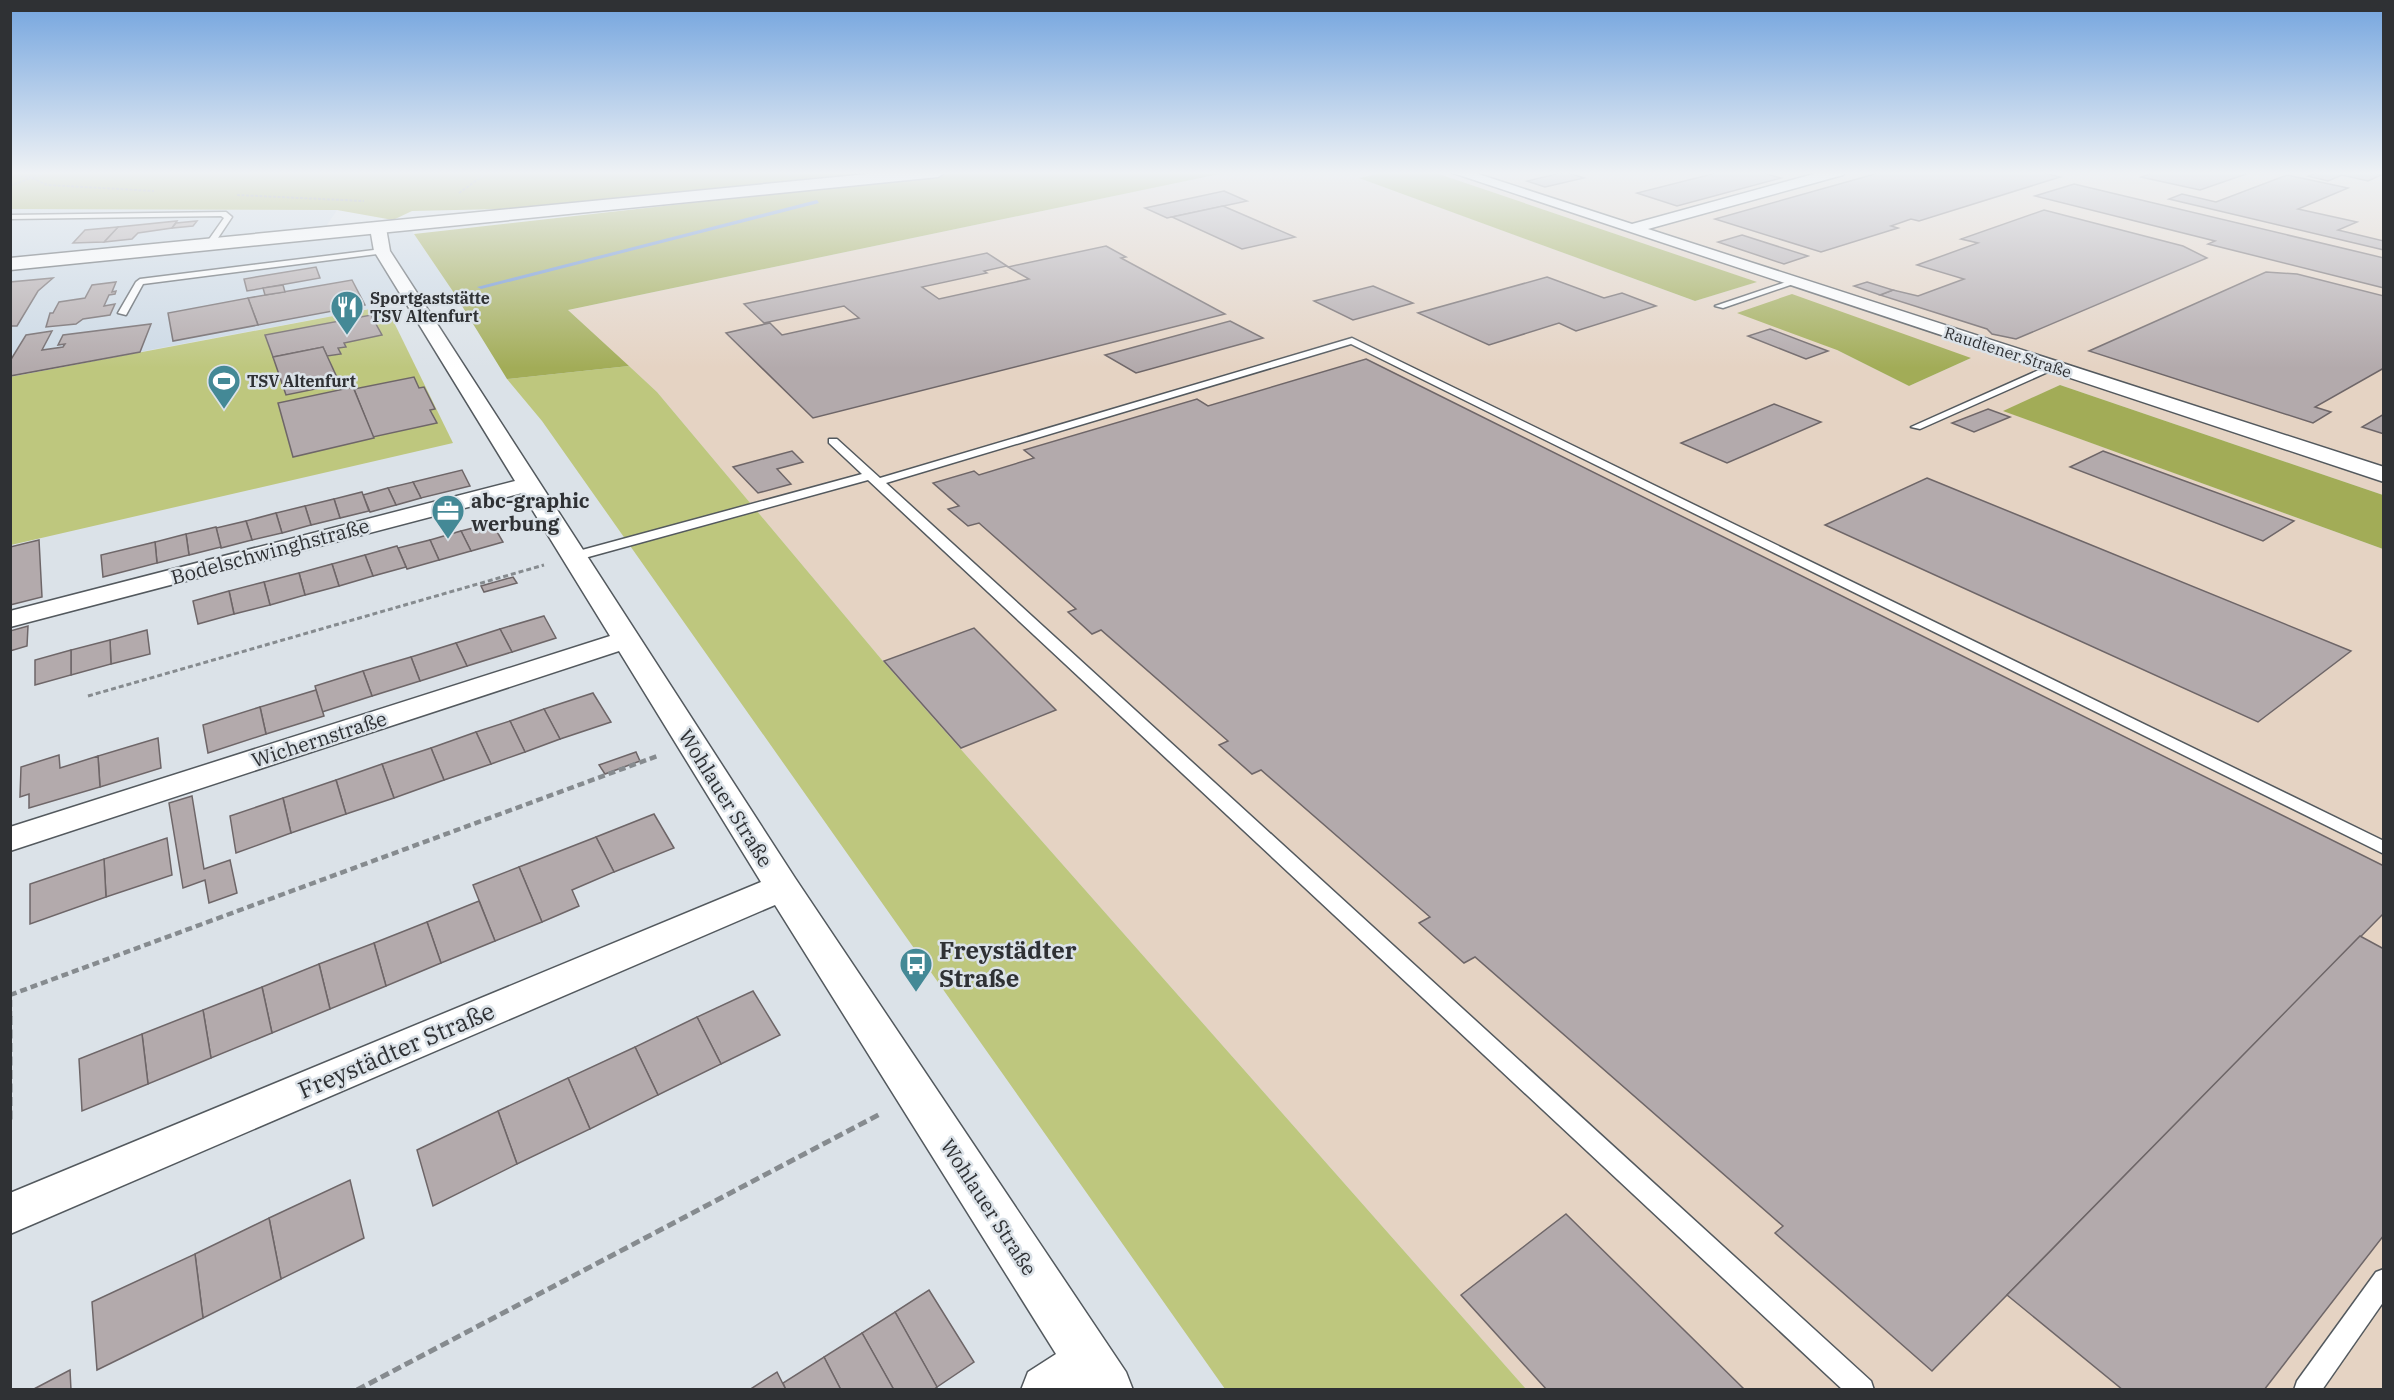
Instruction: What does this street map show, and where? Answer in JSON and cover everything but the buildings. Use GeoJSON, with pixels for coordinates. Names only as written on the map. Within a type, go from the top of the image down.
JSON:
{"type":"FeatureCollection","features":[{"type":"Feature","properties":{"kind":"main road"},"geometry":{"type":"LineString","coordinates":[[10,264],[209,245],[402,237]]}},
{"type":"Feature","properties":{"kind":"street","name":"Raudtener Straße"},"geometry":{"type":"LineString","coordinates":[[1657,237],[2384,475]]}},
{"type":"Feature","properties":{"kind":"street","name":"Wohlauer Straße"},"geometry":{"type":"LineString","coordinates":[[380,240],[782,887],[1098,1375],[1047,1389]]}},
{"type":"Feature","properties":{"kind":"street","name":"Bodelschwinghstraße"},"geometry":{"type":"LineString","coordinates":[[10,619],[530,484]]}},
{"type":"Feature","properties":{"kind":"street","name":"Wichernstraße"},"geometry":{"type":"LineString","coordinates":[[10,839],[628,639]]}},
{"type":"Feature","properties":{"kind":"street","name":"Freystädter Straße"},"geometry":{"type":"LineString","coordinates":[[10,1214],[782,887]]}},
{"type":"Feature","properties":{"kind":"lane"},"geometry":{"type":"LineString","coordinates":[[209,245],[214,237]]}},
{"type":"Feature","properties":{"kind":"lane"},"geometry":{"type":"LineString","coordinates":[[123,313],[140,282],[380,240]]}},
{"type":"Feature","properties":{"kind":"lane"},"geometry":{"type":"LineString","coordinates":[[1720,306],[1795,282]]}},
{"type":"Feature","properties":{"kind":"lane"},"geometry":{"type":"LineString","coordinates":[[576,556],[874,479],[1352,341],[2384,848]]}},
{"type":"Feature","properties":{"kind":"lane"},"geometry":{"type":"LineString","coordinates":[[1916,427],[2054,367]]}},
{"type":"Feature","properties":{"kind":"lane"},"geometry":{"type":"LineString","coordinates":[[834,441],[1862,1389]]}},
{"type":"Feature","properties":{"kind":"lane"},"geometry":{"type":"LineString","coordinates":[[2306,1389],[2384,1280]]}},
{"type":"Feature","properties":{"kind":"path"},"geometry":{"type":"LineString","coordinates":[[88,696],[576,556]]}},
{"type":"Feature","properties":{"kind":"path"},"geometry":{"type":"LineString","coordinates":[[10,995],[692,742]]}},
{"type":"Feature","properties":{"kind":"path"},"geometry":{"type":"LineString","coordinates":[[10,1000],[10,1121]]}},
{"type":"Feature","properties":{"kind":"path"},"geometry":{"type":"LineString","coordinates":[[357,1389],[916,1095]]}},
{"type":"Feature","properties":{"kind":"shaded area"},"geometry":{"type":"Polygon","coordinates":[[[11,237],[416,237],[454,293],[11,376],[11,237]]]}},
{"type":"Feature","properties":{"kind":"shaded area"},"geometry":{"type":"Polygon","coordinates":[[[916,237],[1522,237],[1695,301],[1756,282],[1625,237],[2383,237],[2383,495],[2060,385],[2004,411],[2383,549],[2383,1389],[1526,1389],[882,660],[657,392],[568,310],[916,237]],[[1837,350],[1909,386],[1971,358],[1837,350]]]}},
{"type":"Feature","properties":{"kind":"green space"},"geometry":{"type":"Polygon","coordinates":[[[416,237],[916,237],[568,310],[629,366],[507,379],[416,237]]]}},
{"type":"Feature","properties":{"kind":"green space"},"geometry":{"type":"Polygon","coordinates":[[[1521,237],[1625,237],[1757,282],[1695,301],[1521,237]]]}},
{"type":"Feature","properties":{"kind":"green space"},"geometry":{"type":"Polygon","coordinates":[[[1792,294],[1971,358],[1909,386],[1837,350],[1737,313],[1792,294]]]}},
{"type":"Feature","properties":{"kind":"green space","name":"TSV Altenfurt"},"geometry":{"type":"Polygon","coordinates":[[[386,306],[453,443],[11,545],[10,377],[386,306]]]}},
{"type":"Feature","properties":{"kind":"green space"},"geometry":{"type":"Polygon","coordinates":[[[629,366],[657,392],[882,660],[1526,1389],[1225,1389],[542,421],[507,379],[629,366]]]}},
{"type":"Feature","properties":{"kind":"green space"},"geometry":{"type":"Polygon","coordinates":[[[2060,385],[2383,495],[2383,549],[2003,411],[2060,385]]]}},
{"type":"Feature","properties":{"kind":"waterway"},"geometry":{"type":"LineString","coordinates":[[481,287],[677,237]]}},
{"type":"Feature","properties":{"kind":"place","name":"Sportgaststätte TSV Altenfurt"},"geometry":{"type":"Point","coordinates":[347,336]}},
{"type":"Feature","properties":{"kind":"place","name":"TSV Altenfurt"},"geometry":{"type":"Point","coordinates":[224,410]}},
{"type":"Feature","properties":{"kind":"place","name":"abc-graphic werbung"},"geometry":{"type":"Point","coordinates":[448,540]}},
{"type":"Feature","properties":{"kind":"place","name":"Freystädter Straße"},"geometry":{"type":"Point","coordinates":[916,993]}}]}
